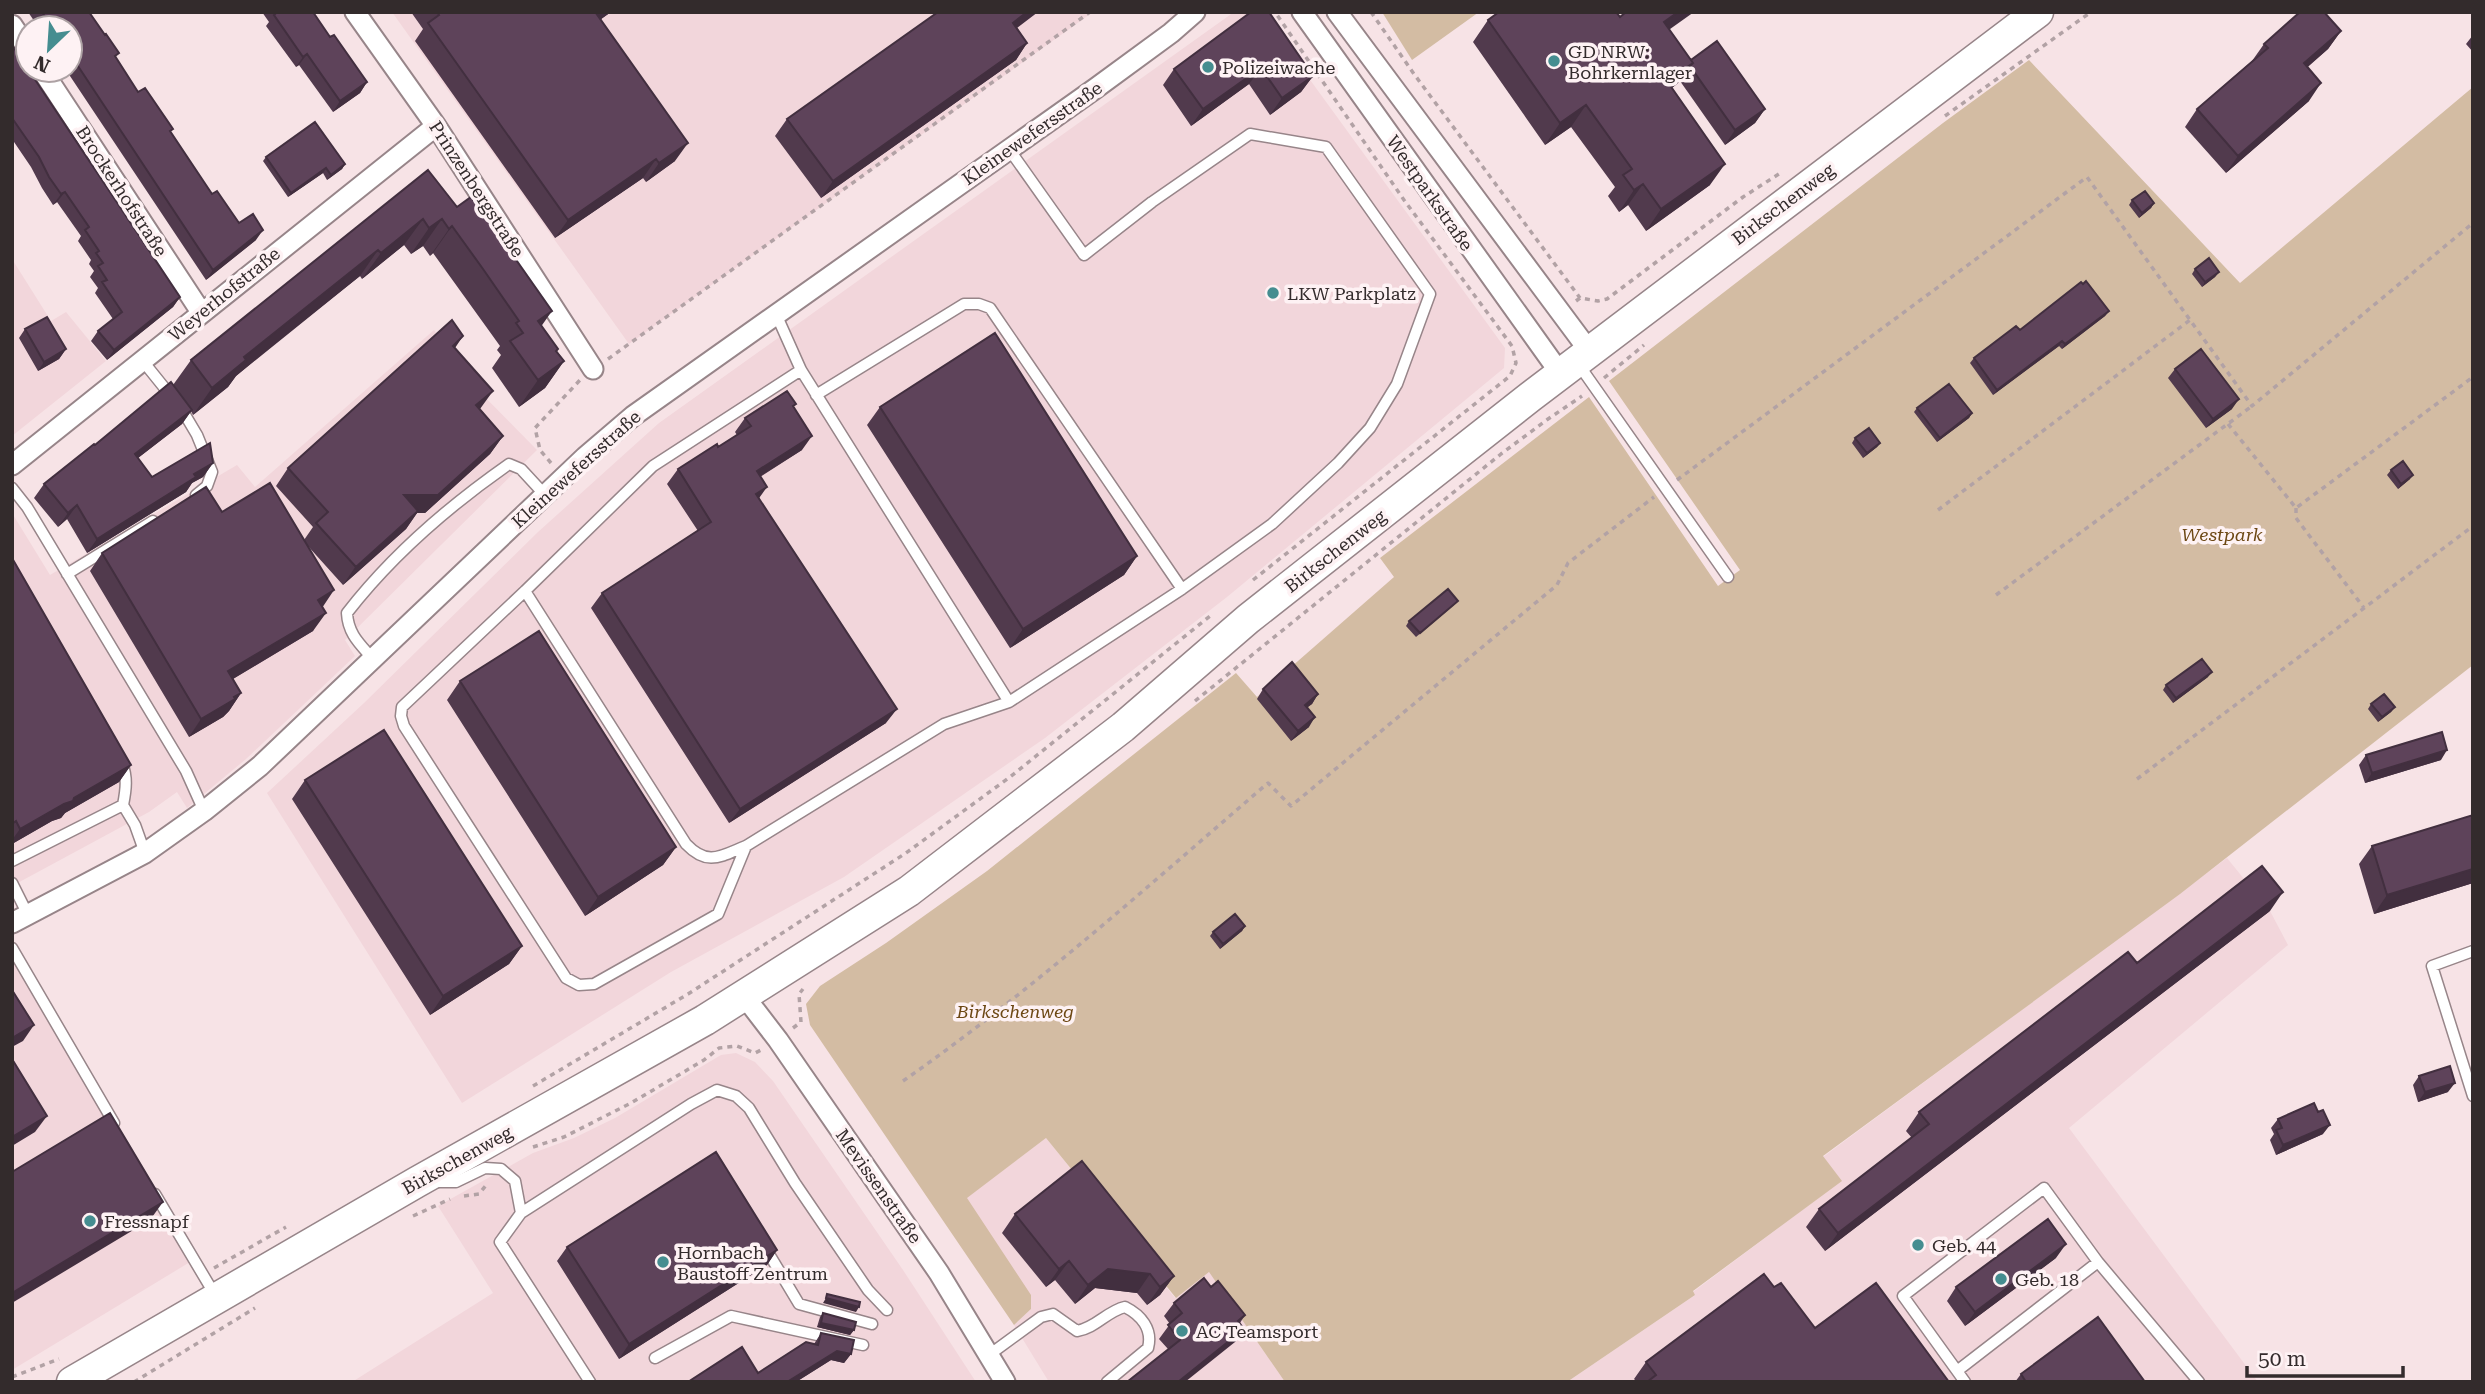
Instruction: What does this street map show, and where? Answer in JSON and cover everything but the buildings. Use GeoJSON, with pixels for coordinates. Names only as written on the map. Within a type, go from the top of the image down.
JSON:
{"type":"FeatureCollection","features":[{"type":"Feature","properties":{"kind":"main road","name":"Birkschenweg"},"geometry":{"type":"LineString","coordinates":[[67,1369],[210,1287],[417,1182],[745,996],[909,891],[1122,727],[1248,619],[1576,362],[2038,12]]}},
{"type":"Feature","properties":{"kind":"street","name":"Prinzenbergstraße"},"geometry":{"type":"LineString","coordinates":[[355,12],[436,125],[593,369]]}},
{"type":"Feature","properties":{"kind":"street","name":"Kleinewefersstraße"},"geometry":{"type":"LineString","coordinates":[[20,919],[145,853],[204,811],[261,766],[563,478],[633,416],[1171,33],[1195,12]]}},
{"type":"Feature","properties":{"kind":"street","name":"Westparkstraße"},"geometry":{"type":"LineString","coordinates":[[1302,12],[1528,332],[1576,362]]}},
{"type":"Feature","properties":{"kind":"street","name":"Westparkstraße"},"geometry":{"type":"LineString","coordinates":[[1337,12],[1561,310],[1576,362]]}},
{"type":"Feature","properties":{"kind":"street","name":"Brockerhofstraße"},"geometry":{"type":"LineString","coordinates":[[51,84],[201,312]]}},
{"type":"Feature","properties":{"kind":"street","name":"Weyerhofstraße"},"geometry":{"type":"LineString","coordinates":[[12,465],[436,125]]}},
{"type":"Feature","properties":{"kind":"street","name":"Mevissenstraße"},"geometry":{"type":"LineString","coordinates":[[745,996],[931,1262],[1005,1382]]}},
{"type":"Feature","properties":{"kind":"lane"},"geometry":{"type":"LineString","coordinates":[[525,591],[686,844],[698,856],[712,859],[747,846],[944,724],[1009,702],[1182,589],[1272,524],[1338,463],[1370,428],[1397,384],[1430,294],[1326,147],[1250,134],[1152,202],[1084,255],[1009,149]]}},
{"type":"Feature","properties":{"kind":"lane"},"geometry":{"type":"LineString","coordinates":[[816,394],[964,304],[979,303],[990,308],[1182,589]]}},
{"type":"Feature","properties":{"kind":"lane"},"geometry":{"type":"LineString","coordinates":[[776,314],[801,370],[1009,702]]}},
{"type":"Feature","properties":{"kind":"lane"},"geometry":{"type":"LineString","coordinates":[[142,360],[185,413],[209,462],[212,472],[206,486],[189,499]]}},
{"type":"Feature","properties":{"kind":"lane"},"geometry":{"type":"LineString","coordinates":[[1576,362],[1728,577]]}},
{"type":"Feature","properties":{"kind":"lane"},"geometry":{"type":"LineString","coordinates":[[747,846],[718,914],[594,984],[579,985],[566,978],[404,726],[402,707],[653,466],[801,370]]}},
{"type":"Feature","properties":{"kind":"lane"},"geometry":{"type":"LineString","coordinates":[[373,659],[352,634],[348,625],[348,613],[389,563],[463,499],[509,464],[521,469],[545,495]]}},
{"type":"Feature","properties":{"kind":"lane"},"geometry":{"type":"LineString","coordinates":[[12,488],[27,507],[186,771],[204,811]]}},
{"type":"Feature","properties":{"kind":"lane"},"geometry":{"type":"LineString","coordinates":[[67,573],[167,513]]}},
{"type":"Feature","properties":{"kind":"lane"},"geometry":{"type":"LineString","coordinates":[[114,747],[124,768],[127,785],[122,805],[135,825],[145,853]]}},
{"type":"Feature","properties":{"kind":"lane"},"geometry":{"type":"LineString","coordinates":[[12,861],[122,805]]}},
{"type":"Feature","properties":{"kind":"lane"},"geometry":{"type":"LineString","coordinates":[[12,883],[20,919]]}},
{"type":"Feature","properties":{"kind":"lane"},"geometry":{"type":"LineString","coordinates":[[12,948],[117,1128]]}},
{"type":"Feature","properties":{"kind":"lane"},"geometry":{"type":"LineString","coordinates":[[2473,951],[2432,966],[2473,1096]]}},
{"type":"Feature","properties":{"kind":"lane"},"geometry":{"type":"LineString","coordinates":[[590,1382],[500,1242],[521,1213],[717,1090],[736,1096],[749,1108],[795,1183],[868,1290],[887,1310]]}},
{"type":"Feature","properties":{"kind":"lane"},"geometry":{"type":"LineString","coordinates":[[417,1182],[456,1182],[485,1168],[501,1169],[515,1181],[521,1213]]}},
{"type":"Feature","properties":{"kind":"lane"},"geometry":{"type":"LineString","coordinates":[[152,1188],[210,1287]]}},
{"type":"Feature","properties":{"kind":"lane"},"geometry":{"type":"LineString","coordinates":[[1965,1382],[1903,1296],[2044,1188],[2098,1262],[2199,1382]]}},
{"type":"Feature","properties":{"kind":"lane"},"geometry":{"type":"LineString","coordinates":[[759,1236],[799,1304],[872,1324]]}},
{"type":"Feature","properties":{"kind":"lane"},"geometry":{"type":"LineString","coordinates":[[1957,1371],[2098,1262]]}},
{"type":"Feature","properties":{"kind":"lane"},"geometry":{"type":"LineString","coordinates":[[989,1354],[1041,1317],[1053,1314],[1077,1331],[1088,1329],[1116,1309],[1125,1307],[1134,1311],[1148,1328],[1149,1341],[1147,1348],[1107,1382]]}},
{"type":"Feature","properties":{"kind":"lane"},"geometry":{"type":"LineString","coordinates":[[655,1358],[731,1316],[863,1345]]}},
{"type":"Feature","properties":{"kind":"path"},"geometry":{"type":"LineString","coordinates":[[563,478],[540,450],[536,428],[577,383],[1090,12]]}},
{"type":"Feature","properties":{"kind":"path"},"geometry":{"type":"LineString","coordinates":[[1252,581],[1510,376],[1516,363],[1512,346],[1404,200],[1275,12]]}},
{"type":"Feature","properties":{"kind":"path"},"geometry":{"type":"LineString","coordinates":[[1371,12],[1580,298]]}},
{"type":"Feature","properties":{"kind":"path"},"geometry":{"type":"LineString","coordinates":[[1940,120],[2091,12]]}},
{"type":"Feature","properties":{"kind":"path"},"geometry":{"type":"LineString","coordinates":[[1561,310],[1580,298],[1598,301],[1607,299],[1743,197],[1784,170]]}},
{"type":"Feature","properties":{"kind":"path"},"geometry":{"type":"LineString","coordinates":[[903,1081],[967,1036],[1047,971],[1268,783],[1291,806],[1558,585],[1568,563],[2087,177],[2252,406]]}},
{"type":"Feature","properties":{"kind":"path"},"geometry":{"type":"LineString","coordinates":[[1996,595],[2252,406],[2473,223]]}},
{"type":"Feature","properties":{"kind":"path"},"geometry":{"type":"LineString","coordinates":[[1938,510],[2190,320]]}},
{"type":"Feature","properties":{"kind":"path"},"geometry":{"type":"LineString","coordinates":[[1512,346],[1528,332]]}},
{"type":"Feature","properties":{"kind":"path"},"geometry":{"type":"LineString","coordinates":[[1548,419],[1653,338]]}},
{"type":"Feature","properties":{"kind":"path"},"geometry":{"type":"LineString","coordinates":[[2296,508],[2473,377]]}},
{"type":"Feature","properties":{"kind":"path"},"geometry":{"type":"LineString","coordinates":[[2228,424],[2296,508],[2296,518],[2364,608]]}},
{"type":"Feature","properties":{"kind":"path"},"geometry":{"type":"LineString","coordinates":[[2137,779],[2473,526]]}},
{"type":"Feature","properties":{"kind":"path"},"geometry":{"type":"LineString","coordinates":[[523,1091],[688,994],[906,853],[1010,776],[1210,616]]}},
{"type":"Feature","properties":{"kind":"path"},"geometry":{"type":"LineString","coordinates":[[210,1287],[295,1222]]}},
{"type":"Feature","properties":{"kind":"path"},"geometry":{"type":"LineString","coordinates":[[12,1377],[67,1369]]}},
{"type":"Feature","properties":{"kind":"shaded area"},"geometry":{"type":"Polygon","coordinates":[[[392,12],[1093,12],[629,344],[392,12]]]}},
{"type":"Feature","properties":{"kind":"shaded area"},"geometry":{"type":"Polygon","coordinates":[[[1234,12],[1259,12],[1263,15],[1505,348],[1504,368],[1227,597],[1045,738],[844,877],[671,972],[462,1103],[267,793],[364,703],[538,532],[659,423],[1234,12]]]}},
{"type":"Feature","properties":{"kind":"shaded area"},"geometry":{"type":"Polygon","coordinates":[[[12,259],[51,321],[66,312],[106,361],[12,436],[12,259]]]}},
{"type":"Feature","properties":{"kind":"shaded area"},"geometry":{"type":"Polygon","coordinates":[[[434,330],[471,383],[537,450],[345,640],[355,656],[246,759],[187,808],[177,792],[149,812],[12,886],[12,513],[50,575],[237,465],[255,487],[434,330]]]}},
{"type":"Feature","properties":{"kind":"shaded area"},"geometry":{"type":"Polygon","coordinates":[[[2227,858],[2270,911],[2288,945],[2069,1128],[2258,1382],[1567,1382],[1695,1295],[1693,1292],[1841,1181],[1823,1157],[2227,858]]]}},
{"type":"Feature","properties":{"kind":"shaded area"},"geometry":{"type":"Polygon","coordinates":[[[12,956],[190,1262],[12,1370],[12,956]]]}},
{"type":"Feature","properties":{"kind":"shaded area"},"geometry":{"type":"Polygon","coordinates":[[[736,1053],[755,1062],[773,1081],[903,1270],[976,1382],[352,1382],[493,1293],[438,1206],[533,1153],[574,1138],[615,1118],[721,1055],[736,1053]]]}},
{"type":"Feature","properties":{"kind":"shaded area"},"geometry":{"type":"Polygon","coordinates":[[[1046,1138],[1175,1298],[1209,1272],[1285,1382],[1049,1382],[1014,1325],[1031,1309],[966,1198],[1046,1138]]]}},
{"type":"Feature","properties":{"kind":"green space"},"geometry":{"type":"Polygon","coordinates":[[[1382,12],[1479,12],[1412,60],[1382,12]]]}},
{"type":"Feature","properties":{"kind":"green space","name":"Westpark"},"geometry":{"type":"Polygon","coordinates":[[[2029,60],[2240,283],[2473,87],[2473,665],[2180,894],[1823,1156],[1842,1181],[1693,1291],[1695,1295],[1567,1382],[1285,1382],[1209,1272],[1176,1298],[1046,1138],[967,1198],[1031,1295],[1031,1309],[1014,1325],[810,1025],[806,1004],[820,986],[987,871],[1236,673],[1257,697],[1394,577],[1380,558],[1589,397],[1718,586],[1740,570],[1609,381],[1943,123],[2029,60]]]}},
{"type":"Feature","properties":{"kind":"place","name":"GD NRW: Bohrkernlager"},"geometry":{"type":"Point","coordinates":[1554,61]}},
{"type":"Feature","properties":{"kind":"place","name":"Polizeiwache"},"geometry":{"type":"Point","coordinates":[1208,67]}},
{"type":"Feature","properties":{"kind":"place","name":"LKW Parkplatz"},"geometry":{"type":"Point","coordinates":[1273,293]}},
{"type":"Feature","properties":{"kind":"place","name":"Fressnapf"},"geometry":{"type":"Point","coordinates":[90,1221]}},
{"type":"Feature","properties":{"kind":"place","name":"Geb. 44"},"geometry":{"type":"Point","coordinates":[1918,1245]}},
{"type":"Feature","properties":{"kind":"place","name":"Hornbach Baustoff Zentrum"},"geometry":{"type":"Point","coordinates":[663,1262]}},
{"type":"Feature","properties":{"kind":"place","name":"Geb. 18"},"geometry":{"type":"Point","coordinates":[2001,1279]}},
{"type":"Feature","properties":{"kind":"place","name":"AC Teamsport"},"geometry":{"type":"Point","coordinates":[1182,1331]}}]}
